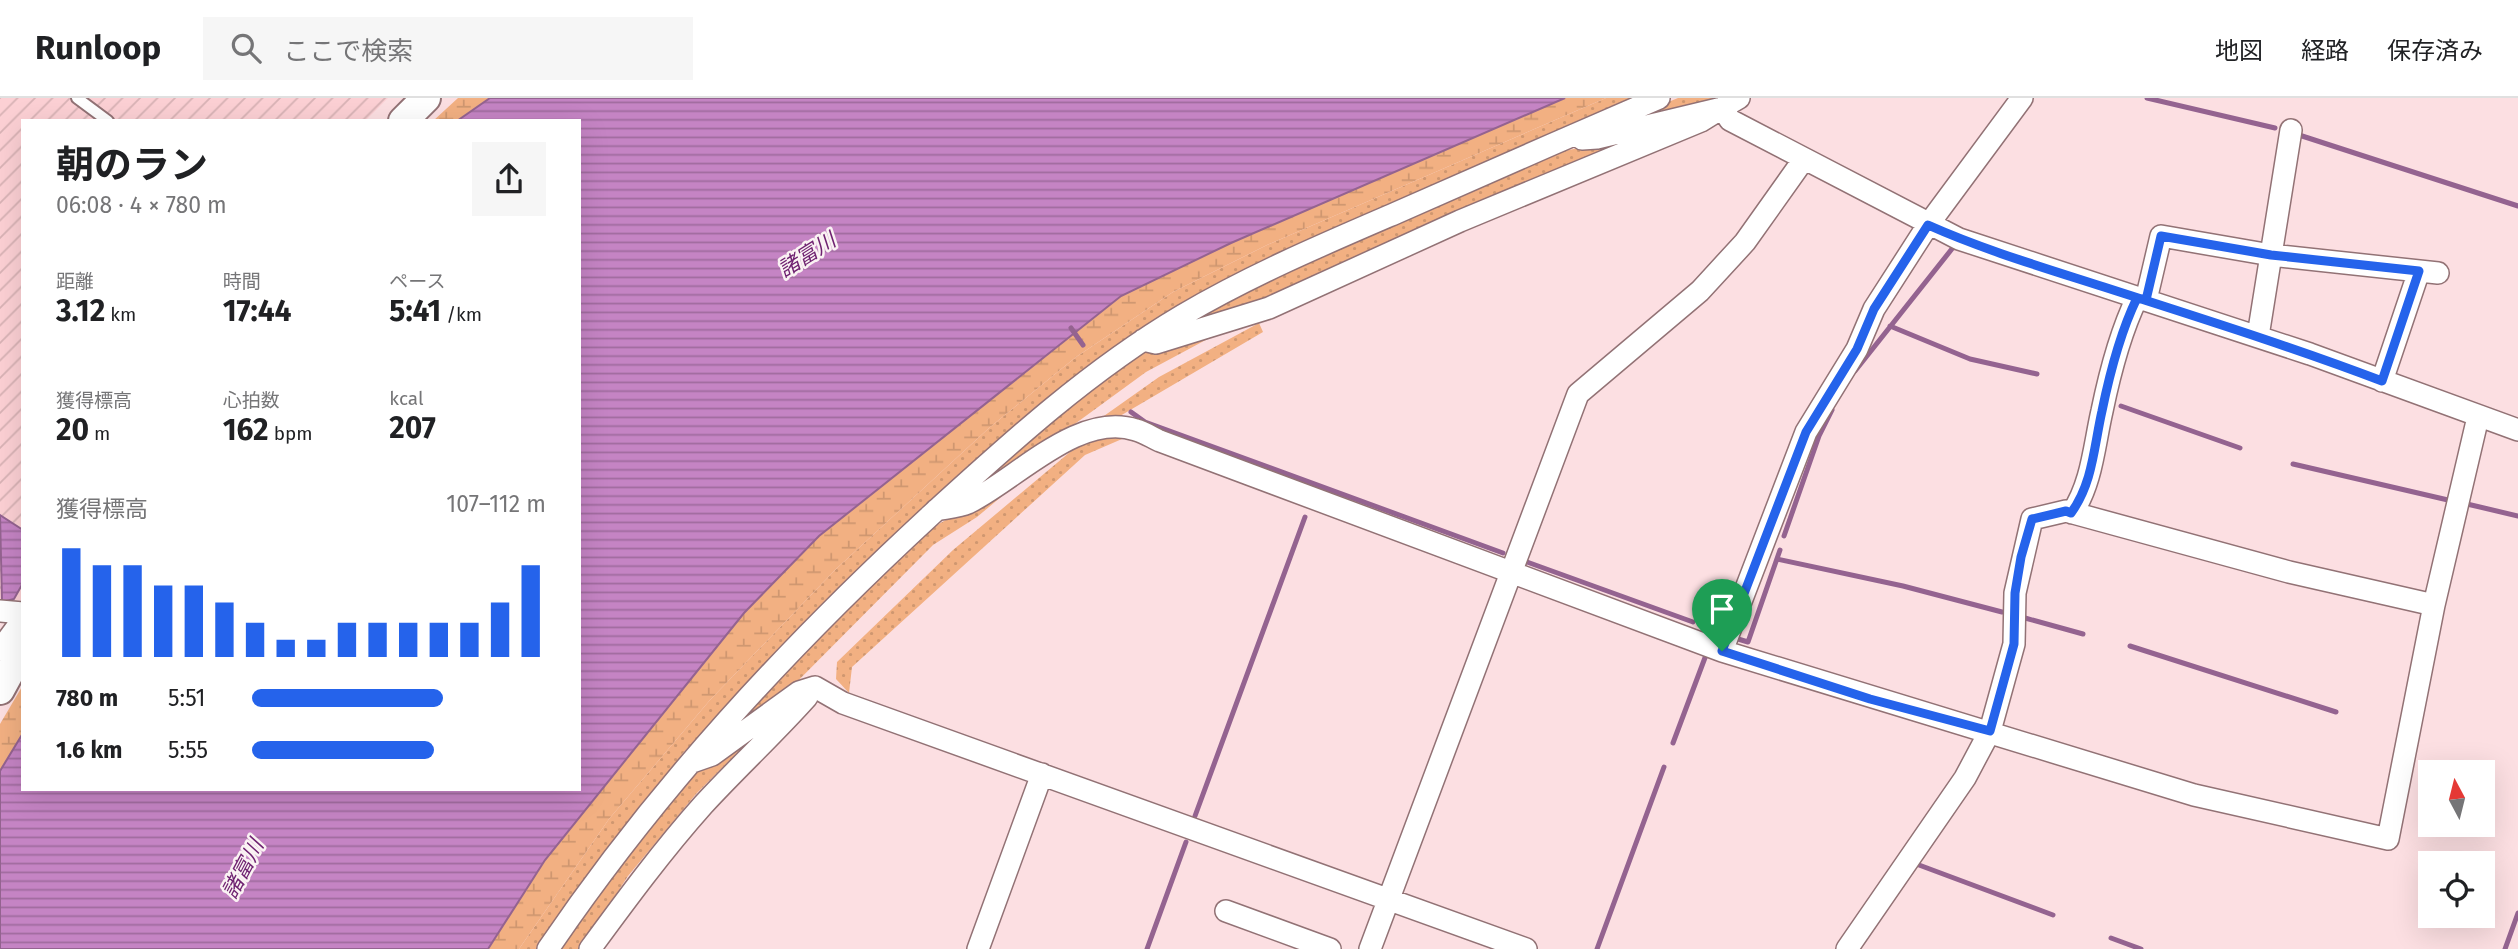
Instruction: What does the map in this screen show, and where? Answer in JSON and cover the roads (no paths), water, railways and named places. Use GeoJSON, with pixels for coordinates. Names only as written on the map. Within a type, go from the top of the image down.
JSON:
{"type":"FeatureCollection","features":[{"type":"Feature","properties":{"kind":"main road"},"geometry":{"type":"LineString","coordinates":[[405,119],[426,98]]}},
{"type":"Feature","properties":{"kind":"main road"},"geometry":{"type":"LineString","coordinates":[[0,691],[21,652]]}},
{"type":"Feature","properties":{"kind":"street"},"geometry":{"type":"LineString","coordinates":[[548,949],[632,830],[687,764],[768,675],[854,586],[1015,437],[1143,340],[1232,287],[1659,98]]}},
{"type":"Feature","properties":{"kind":"street"},"geometry":{"type":"LineString","coordinates":[[1722,651],[1806,432],[1857,349],[1874,309],[1928,225],[2022,98]]}},
{"type":"Feature","properties":{"kind":"street"},"geometry":{"type":"LineString","coordinates":[[1566,139],[1597,138],[1730,103]]}},
{"type":"Feature","properties":{"kind":"street"},"geometry":{"type":"LineString","coordinates":[[1730,103],[1730,120],[1959,239],[2258,336],[2518,430]]}},
{"type":"Feature","properties":{"kind":"street"},"geometry":{"type":"LineString","coordinates":[[1143,340],[1156,343],[1269,308],[1460,221],[1701,121],[1730,103]]}},
{"type":"Feature","properties":{"kind":"street"},"geometry":{"type":"LineString","coordinates":[[2258,336],[2291,130]]}},
{"type":"Feature","properties":{"kind":"street"},"geometry":{"type":"LineString","coordinates":[[1370,949],[1578,394],[1700,291],[1745,242],[1804,159]]}},
{"type":"Feature","properties":{"kind":"street"},"geometry":{"type":"LineString","coordinates":[[2071,513],[2085,493],[2102,408],[2125,324],[2141,299],[2161,236],[2271,255],[2428,272],[2382,381]]}},
{"type":"Feature","properties":{"kind":"street"},"geometry":{"type":"LineString","coordinates":[[936,510],[966,504],[1062,443],[1085,432],[1111,427],[1135,429],[1160,441],[1722,651],[1870,699],[1990,731],[2194,795],[2388,839],[2434,605],[2478,416]]}},
{"type":"Feature","properties":{"kind":"street"},"geometry":{"type":"LineString","coordinates":[[1847,949],[1965,778],[1990,731],[2014,644],[2015,593],[2021,557],[2032,519],[2066,511],[2289,572],[2434,605]]}},
{"type":"Feature","properties":{"kind":"street"},"geometry":{"type":"LineString","coordinates":[[0,611],[21,613]]}},
{"type":"Feature","properties":{"kind":"street"},"geometry":{"type":"LineString","coordinates":[[0,650],[21,622]]}},
{"type":"Feature","properties":{"kind":"street"},"geometry":{"type":"LineString","coordinates":[[687,764],[712,755],[799,692],[815,687],[844,703],[1526,949]]}},
{"type":"Feature","properties":{"kind":"street"},"geometry":{"type":"LineString","coordinates":[[590,949],[648,870],[704,804],[765,745],[815,687]]}},
{"type":"Feature","properties":{"kind":"street"},"geometry":{"type":"LineString","coordinates":[[978,949],[1042,774]]}},
{"type":"Feature","properties":{"kind":"street"},"geometry":{"type":"LineString","coordinates":[[1226,911],[1329,949]]}},
{"type":"Feature","properties":{"kind":"lane"},"geometry":{"type":"LineString","coordinates":[[77,98],[105,119]]}},
{"type":"Feature","properties":{"kind":"water","name":"諸富川"},"geometry":{"type":"Polygon","coordinates":[[[490,98],[1565,98],[1231,243],[1121,296],[819,536],[744,613],[545,860],[488,949],[0,949],[0,771],[21,736],[21,791],[581,791],[581,119],[460,119],[490,98]]]}},
{"type":"Feature","properties":{"kind":"water"},"geometry":{"type":"Polygon","coordinates":[[[0,515],[21,529],[21,587],[14,599],[2,602],[0,515]]]}},
{"type":"Feature","properties":{"kind":"waterway"},"geometry":{"type":"LineString","coordinates":[[2147,98],[2275,128]]}},
{"type":"Feature","properties":{"kind":"waterway"},"geometry":{"type":"LineString","coordinates":[[2299,135],[2518,206]]}},
{"type":"Feature","properties":{"kind":"waterway"},"geometry":{"type":"LineString","coordinates":[[1855,371],[1955,245]]}},
{"type":"Feature","properties":{"kind":"waterway"},"geometry":{"type":"LineString","coordinates":[[1890,326],[1970,359],[2037,374]]}},
{"type":"Feature","properties":{"kind":"waterway"},"geometry":{"type":"LineString","coordinates":[[1071,328],[1083,345]]}},
{"type":"Feature","properties":{"kind":"waterway"},"geometry":{"type":"LineString","coordinates":[[2121,406],[2240,448]]}},
{"type":"Feature","properties":{"kind":"waterway"},"geometry":{"type":"LineString","coordinates":[[1784,536],[1819,436],[1832,410]]}},
{"type":"Feature","properties":{"kind":"waterway"},"geometry":{"type":"LineString","coordinates":[[1131,412],[1145,422],[1503,553]]}},
{"type":"Feature","properties":{"kind":"waterway"},"geometry":{"type":"LineString","coordinates":[[2293,464],[2448,500]]}},
{"type":"Feature","properties":{"kind":"waterway"},"geometry":{"type":"LineString","coordinates":[[2467,504],[2518,516]]}},
{"type":"Feature","properties":{"kind":"waterway"},"geometry":{"type":"LineString","coordinates":[[1195,816],[1305,517]]}},
{"type":"Feature","properties":{"kind":"waterway"},"geometry":{"type":"LineString","coordinates":[[1738,639],[1748,642],[1780,550]]}},
{"type":"Feature","properties":{"kind":"waterway"},"geometry":{"type":"LineString","coordinates":[[1777,559],[1903,586],[2002,612]]}},
{"type":"Feature","properties":{"kind":"waterway"},"geometry":{"type":"LineString","coordinates":[[1527,562],[1693,622]]}},
{"type":"Feature","properties":{"kind":"waterway"},"geometry":{"type":"LineString","coordinates":[[2025,618],[2083,634]]}},
{"type":"Feature","properties":{"kind":"waterway"},"geometry":{"type":"LineString","coordinates":[[2130,646],[2336,712]]}},
{"type":"Feature","properties":{"kind":"waterway"},"geometry":{"type":"LineString","coordinates":[[1673,743],[1706,655]]}},
{"type":"Feature","properties":{"kind":"waterway"},"geometry":{"type":"LineString","coordinates":[[1597,949],[1664,767]]}},
{"type":"Feature","properties":{"kind":"waterway"},"geometry":{"type":"LineString","coordinates":[[1147,949],[1186,842]]}},
{"type":"Feature","properties":{"kind":"waterway"},"geometry":{"type":"LineString","coordinates":[[1919,865],[2053,915]]}},
{"type":"Feature","properties":{"kind":"waterway"},"geometry":{"type":"LineString","coordinates":[[2505,949],[2518,913]]}},
{"type":"Feature","properties":{"kind":"waterway"},"geometry":{"type":"LineString","coordinates":[[2111,938],[2141,949]]}}]}
